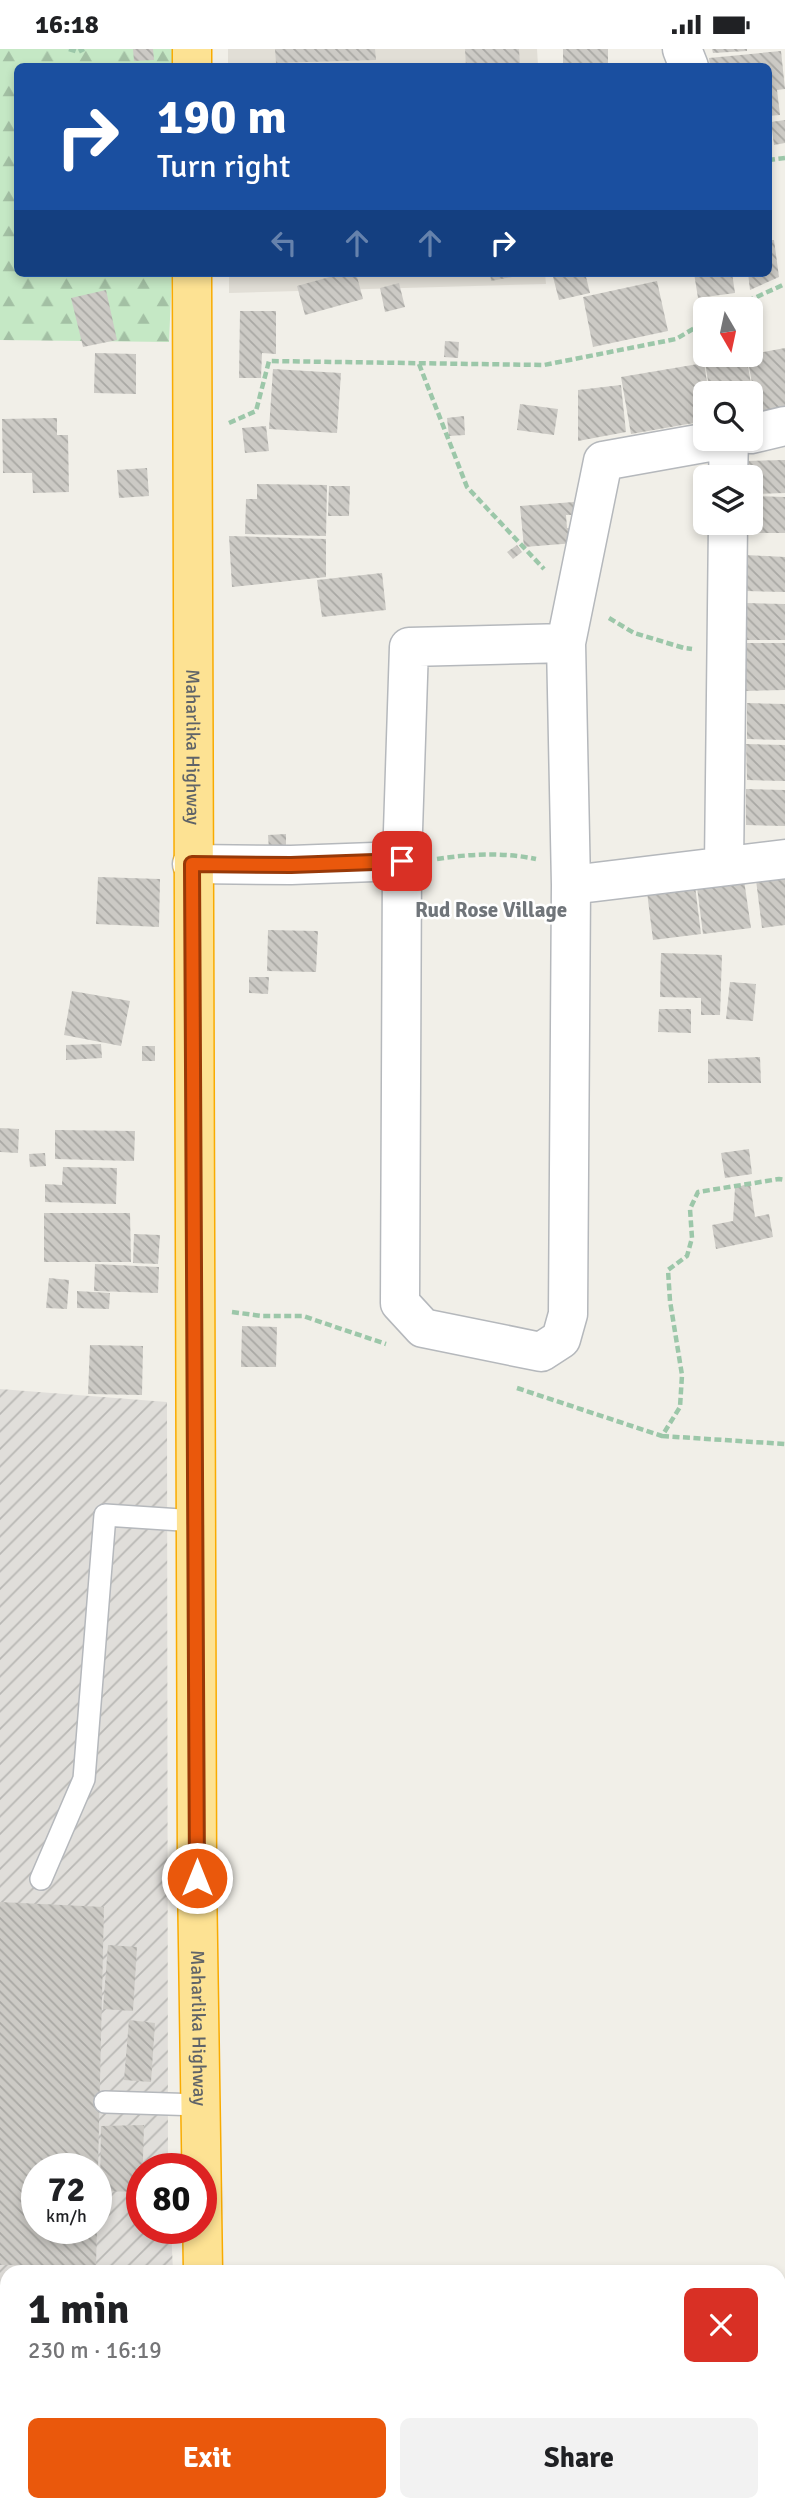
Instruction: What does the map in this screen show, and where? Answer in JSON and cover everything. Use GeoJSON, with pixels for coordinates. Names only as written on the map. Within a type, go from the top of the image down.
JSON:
{"type":"FeatureCollection","features":[{"type":"Feature","properties":{"kind":"highway","name":"Maharlika Highway"},"geometry":{"type":"LineString","coordinates":[[192,277],[192,864],[203,2265]]}},
{"type":"Feature","properties":{"kind":"street"},"geometry":{"type":"LineString","coordinates":[[763,431],[785,426]]}},
{"type":"Feature","properties":{"kind":"street"},"geometry":{"type":"LineString","coordinates":[[566,643],[408,647],[402,861],[400,1303],[423,1328],[541,1352],[561,1339],[568,1314],[571,876],[566,643],[603,461],[693,445]]}},
{"type":"Feature","properties":{"kind":"street"},"geometry":{"type":"LineString","coordinates":[[724,866],[728,535]]}},
{"type":"Feature","properties":{"kind":"street"},"geometry":{"type":"LineString","coordinates":[[571,876],[724,866],[785,859]]}},
{"type":"Feature","properties":{"kind":"street"},"geometry":{"type":"LineString","coordinates":[[192,864],[291,865],[402,861]]}},
{"type":"Feature","properties":{"kind":"lane"},"geometry":{"type":"LineString","coordinates":[[41,1879],[83,1779],[105,1515],[196,1521]]}},
{"type":"Feature","properties":{"kind":"lane"},"geometry":{"type":"LineString","coordinates":[[105,2102],[200,2105]]}},
{"type":"Feature","properties":{"kind":"path"},"geometry":{"type":"LineString","coordinates":[[69,49],[79,52],[84,49]]}},
{"type":"Feature","properties":{"kind":"path"},"geometry":{"type":"LineString","coordinates":[[756,297],[785,284]]}},
{"type":"Feature","properties":{"kind":"path"},"geometry":{"type":"LineString","coordinates":[[192,422],[232,423],[256,411],[269,362],[544,365],[676,339],[693,330]]}},
{"type":"Feature","properties":{"kind":"path"},"geometry":{"type":"LineString","coordinates":[[419,364],[467,487],[527,553],[575,598],[634,633],[684,648],[727,649]]}},
{"type":"Feature","properties":{"kind":"path"},"geometry":{"type":"LineString","coordinates":[[402,861],[467,855],[516,855],[571,876]]}},
{"type":"Feature","properties":{"kind":"path"},"geometry":{"type":"LineString","coordinates":[[662,1436],[785,1444]]}},
{"type":"Feature","properties":{"kind":"shaded area"},"geometry":{"type":"Polygon","coordinates":[[[228,49],[537,49],[538,63],[228,63],[228,49]]]}},
{"type":"Feature","properties":{"kind":"shaded area"},"geometry":{"type":"Polygon","coordinates":[[[229,277],[545,277],[546,284],[229,293],[229,277]]]}},
{"type":"Feature","properties":{"kind":"shaded area"},"geometry":{"type":"Polygon","coordinates":[[[0,1389],[167,1402],[168,2153],[126,2153],[126,2244],[172,2244],[173,2265],[0,2265],[0,1389]]]}},
{"type":"Feature","properties":{"kind":"green space"},"geometry":{"type":"Polygon","coordinates":[[[0,49],[182,49],[181,63],[14,63],[14,277],[172,277],[169,342],[0,340],[0,49]]]}},
{"type":"Feature","properties":{"kind":"building"},"geometry":{"type":"Polygon","coordinates":[[[133,49],[153,49],[154,60],[134,61],[133,49]]]}},
{"type":"Feature","properties":{"kind":"building"},"geometry":{"type":"Polygon","coordinates":[[[275,49],[375,49],[376,60],[276,63],[275,49]]]}},
{"type":"Feature","properties":{"kind":"building"},"geometry":{"type":"Polygon","coordinates":[[[465,49],[519,49],[520,63],[466,63],[465,49]]]}},
{"type":"Feature","properties":{"kind":"building"},"geometry":{"type":"Polygon","coordinates":[[[563,49],[608,49],[608,63],[563,63],[563,49]]]}},
{"type":"Feature","properties":{"kind":"building"},"geometry":{"type":"Polygon","coordinates":[[[712,49],[747,49],[747,51],[713,53],[712,49]]]}},
{"type":"Feature","properties":{"kind":"building"},"geometry":{"type":"Polygon","coordinates":[[[781,51],[785,89],[777,90],[780,115],[772,116],[772,63],[710,63],[709,58],[781,51]]]}},
{"type":"Feature","properties":{"kind":"building"},"geometry":{"type":"Polygon","coordinates":[[[785,120],[785,143],[774,145],[772,122],[785,120]]]}},
{"type":"Feature","properties":{"kind":"building"},"geometry":{"type":"Polygon","coordinates":[[[774,240],[779,277],[750,290],[748,277],[772,277],[774,240]]]}},
{"type":"Feature","properties":{"kind":"building"},"geometry":{"type":"Polygon","coordinates":[[[330,277],[357,277],[363,299],[305,315],[297,286],[330,277]]]}},
{"type":"Feature","properties":{"kind":"building"},"geometry":{"type":"Polygon","coordinates":[[[490,277],[512,277],[491,281],[490,277]]]}},
{"type":"Feature","properties":{"kind":"building"},"geometry":{"type":"Polygon","coordinates":[[[553,277],[586,277],[590,293],[559,300],[553,277]]]}},
{"type":"Feature","properties":{"kind":"building"},"geometry":{"type":"Polygon","coordinates":[[[695,277],[733,277],[735,293],[698,297],[695,277]]]}},
{"type":"Feature","properties":{"kind":"building"},"geometry":{"type":"Polygon","coordinates":[[[657,281],[668,331],[593,347],[583,297],[657,281]]]}},
{"type":"Feature","properties":{"kind":"building"},"geometry":{"type":"Polygon","coordinates":[[[399,283],[405,307],[385,312],[380,288],[399,283]]]}},
{"type":"Feature","properties":{"kind":"building"},"geometry":{"type":"Polygon","coordinates":[[[106,290],[117,340],[83,347],[71,298],[106,290]]]}},
{"type":"Feature","properties":{"kind":"building"},"geometry":{"type":"Polygon","coordinates":[[[240,311],[276,311],[276,354],[262,353],[261,378],[239,378],[240,311]]]}},
{"type":"Feature","properties":{"kind":"building"},"geometry":{"type":"Polygon","coordinates":[[[445,341],[459,342],[458,358],[444,357],[445,341]]]}},
{"type":"Feature","properties":{"kind":"building"},"geometry":{"type":"Polygon","coordinates":[[[785,348],[785,407],[763,411],[763,381],[752,381],[749,367],[763,367],[763,352],[785,348]]]}},
{"type":"Feature","properties":{"kind":"building"},"geometry":{"type":"Polygon","coordinates":[[[95,353],[136,354],[136,394],[94,393],[95,353]]]}},
{"type":"Feature","properties":{"kind":"building"},"geometry":{"type":"Polygon","coordinates":[[[693,365],[693,367],[705,367],[707,381],[693,381],[693,423],[631,434],[621,377],[693,365]]]}},
{"type":"Feature","properties":{"kind":"building"},"geometry":{"type":"Polygon","coordinates":[[[706,367],[748,367],[751,381],[708,381],[706,367]]]}},
{"type":"Feature","properties":{"kind":"building"},"geometry":{"type":"Polygon","coordinates":[[[273,369],[341,373],[337,433],[269,429],[273,369]]]}},
{"type":"Feature","properties":{"kind":"building"},"geometry":{"type":"Polygon","coordinates":[[[621,385],[626,432],[578,441],[578,390],[621,385]]]}},
{"type":"Feature","properties":{"kind":"building"},"geometry":{"type":"Polygon","coordinates":[[[520,404],[558,409],[554,435],[517,430],[520,404]]]}},
{"type":"Feature","properties":{"kind":"building"},"geometry":{"type":"Polygon","coordinates":[[[464,416],[465,435],[449,436],[447,418],[464,416]]]}},
{"type":"Feature","properties":{"kind":"building"},"geometry":{"type":"Polygon","coordinates":[[[57,418],[57,435],[68,435],[69,492],[33,493],[32,473],[3,473],[2,419],[57,418]]]}},
{"type":"Feature","properties":{"kind":"building"},"geometry":{"type":"Polygon","coordinates":[[[266,426],[269,451],[245,453],[242,428],[266,426]]]}},
{"type":"Feature","properties":{"kind":"building"},"geometry":{"type":"Polygon","coordinates":[[[785,460],[785,493],[763,494],[763,465],[745,465],[745,461],[785,460]]]}},
{"type":"Feature","properties":{"kind":"building"},"geometry":{"type":"Polygon","coordinates":[[[147,468],[149,496],[119,498],[117,470],[147,468]]]}},
{"type":"Feature","properties":{"kind":"building"},"geometry":{"type":"Polygon","coordinates":[[[257,484],[327,485],[326,536],[245,534],[246,499],[257,499],[257,484]]]}},
{"type":"Feature","properties":{"kind":"building"},"geometry":{"type":"Polygon","coordinates":[[[329,486],[350,486],[349,516],[328,516],[329,486]]]}},
{"type":"Feature","properties":{"kind":"building"},"geometry":{"type":"Polygon","coordinates":[[[763,496],[785,497],[785,533],[763,533],[763,496]]]}},
{"type":"Feature","properties":{"kind":"building"},"geometry":{"type":"Polygon","coordinates":[[[574,502],[574,515],[566,515],[567,528],[574,528],[575,543],[524,547],[520,506],[574,502]]]}},
{"type":"Feature","properties":{"kind":"building"},"geometry":{"type":"Polygon","coordinates":[[[229,536],[326,539],[326,577],[232,587],[229,536]]]}},
{"type":"Feature","properties":{"kind":"building"},"geometry":{"type":"Polygon","coordinates":[[[517,545],[522,552],[513,559],[507,552],[517,545]]]}},
{"type":"Feature","properties":{"kind":"building"},"geometry":{"type":"Polygon","coordinates":[[[746,555],[785,557],[785,592],[746,591],[746,555]]]}},
{"type":"Feature","properties":{"kind":"building"},"geometry":{"type":"Polygon","coordinates":[[[382,573],[386,610],[322,617],[317,580],[382,573]]]}},
{"type":"Feature","properties":{"kind":"building"},"geometry":{"type":"Polygon","coordinates":[[[745,603],[785,604],[785,640],[745,640],[745,603]]]}},
{"type":"Feature","properties":{"kind":"building"},"geometry":{"type":"Polygon","coordinates":[[[745,643],[785,643],[785,690],[745,691],[745,643]]]}},
{"type":"Feature","properties":{"kind":"building"},"geometry":{"type":"Polygon","coordinates":[[[747,703],[785,704],[785,740],[747,739],[747,703]]]}},
{"type":"Feature","properties":{"kind":"building"},"geometry":{"type":"Polygon","coordinates":[[[746,744],[785,745],[785,781],[747,780],[746,744]]]}},
{"type":"Feature","properties":{"kind":"building"},"geometry":{"type":"Polygon","coordinates":[[[746,789],[785,790],[785,826],[746,825],[746,789]]]}},
{"type":"Feature","properties":{"kind":"building"},"geometry":{"type":"Polygon","coordinates":[[[286,834],[286,849],[269,850],[268,835],[286,834]]]}},
{"type":"Feature","properties":{"kind":"building"},"geometry":{"type":"Polygon","coordinates":[[[785,876],[785,925],[762,928],[756,880],[785,876]]]}},
{"type":"Feature","properties":{"kind":"building"},"geometry":{"type":"Polygon","coordinates":[[[98,877],[160,879],[159,927],[96,924],[98,877]]]}},
{"type":"Feature","properties":{"kind":"building"},"geometry":{"type":"Polygon","coordinates":[[[744,880],[751,928],[703,934],[697,887],[744,880]]]}},
{"type":"Feature","properties":{"kind":"building"},"geometry":{"type":"Polygon","coordinates":[[[695,886],[701,934],[653,940],[647,892],[695,886]]]}},
{"type":"Feature","properties":{"kind":"building"},"geometry":{"type":"Polygon","coordinates":[[[268,930],[318,931],[316,972],[267,971],[268,930]]]}},
{"type":"Feature","properties":{"kind":"building"},"geometry":{"type":"Polygon","coordinates":[[[661,953],[722,955],[720,1015],[701,1015],[701,998],[660,997],[661,953]]]}},
{"type":"Feature","properties":{"kind":"building"},"geometry":{"type":"Polygon","coordinates":[[[249,977],[269,977],[268,994],[249,993],[249,977]]]}},
{"type":"Feature","properties":{"kind":"building"},"geometry":{"type":"Polygon","coordinates":[[[730,982],[756,984],[753,1021],[726,1019],[730,982]]]}},
{"type":"Feature","properties":{"kind":"building"},"geometry":{"type":"Polygon","coordinates":[[[72,991],[130,1001],[121,1046],[64,1035],[72,991]]]}},
{"type":"Feature","properties":{"kind":"building"},"geometry":{"type":"Polygon","coordinates":[[[659,1009],[691,1009],[691,1033],[658,1032],[659,1009]]]}},
{"type":"Feature","properties":{"kind":"building"},"geometry":{"type":"Polygon","coordinates":[[[101,1044],[102,1058],[66,1060],[66,1045],[101,1044]]]}},
{"type":"Feature","properties":{"kind":"building"},"geometry":{"type":"Polygon","coordinates":[[[142,1046],[155,1046],[155,1061],[142,1061],[142,1046]]]}},
{"type":"Feature","properties":{"kind":"building"},"geometry":{"type":"Polygon","coordinates":[[[760,1057],[761,1083],[708,1083],[708,1059],[760,1057]]]}},
{"type":"Feature","properties":{"kind":"building"},"geometry":{"type":"Polygon","coordinates":[[[0,1128],[19,1129],[18,1153],[0,1152],[0,1128]]]}},
{"type":"Feature","properties":{"kind":"building"},"geometry":{"type":"Polygon","coordinates":[[[55,1130],[135,1131],[134,1161],[55,1159],[55,1130]]]}},
{"type":"Feature","properties":{"kind":"building"},"geometry":{"type":"Polygon","coordinates":[[[749,1149],[752,1174],[725,1178],[721,1153],[749,1149]]]}},
{"type":"Feature","properties":{"kind":"building"},"geometry":{"type":"Polygon","coordinates":[[[45,1153],[46,1166],[30,1167],[29,1154],[45,1153]]]}},
{"type":"Feature","properties":{"kind":"building"},"geometry":{"type":"Polygon","coordinates":[[[63,1167],[117,1168],[116,1204],[45,1202],[45,1184],[62,1185],[63,1167]]]}},
{"type":"Feature","properties":{"kind":"building"},"geometry":{"type":"Polygon","coordinates":[[[750,1183],[755,1217],[769,1214],[773,1237],[716,1249],[712,1225],[733,1221],[735,1188],[750,1183]]]}},
{"type":"Feature","properties":{"kind":"building"},"geometry":{"type":"Polygon","coordinates":[[[44,1213],[130,1213],[131,1262],[44,1262],[44,1213]]]}},
{"type":"Feature","properties":{"kind":"building"},"geometry":{"type":"Polygon","coordinates":[[[134,1234],[160,1235],[158,1264],[133,1263],[134,1234]]]}},
{"type":"Feature","properties":{"kind":"building"},"geometry":{"type":"Polygon","coordinates":[[[95,1264],[159,1267],[158,1293],[94,1291],[95,1264]]]}},
{"type":"Feature","properties":{"kind":"building"},"geometry":{"type":"Polygon","coordinates":[[[49,1278],[69,1280],[67,1309],[46,1308],[49,1278]]]}},
{"type":"Feature","properties":{"kind":"building"},"geometry":{"type":"Polygon","coordinates":[[[77,1291],[110,1293],[109,1309],[77,1308],[77,1291]]]}},
{"type":"Feature","properties":{"kind":"building"},"geometry":{"type":"Polygon","coordinates":[[[242,1326],[277,1327],[276,1367],[241,1367],[242,1326]]]}},
{"type":"Feature","properties":{"kind":"building"},"geometry":{"type":"Polygon","coordinates":[[[90,1345],[143,1346],[142,1395],[88,1394],[90,1345]]]}},
{"type":"Feature","properties":{"kind":"building"},"geometry":{"type":"Polygon","coordinates":[[[0,1902],[104,1907],[98,2153],[21,2153],[21,2244],[97,2244],[96,2265],[0,2265],[0,1902]]]}},
{"type":"Feature","properties":{"kind":"building"},"geometry":{"type":"Polygon","coordinates":[[[108,1945],[137,1947],[133,2011],[103,2009],[108,1945]]]}},
{"type":"Feature","properties":{"kind":"building"},"geometry":{"type":"Polygon","coordinates":[[[129,2020],[155,2023],[151,2082],[124,2080],[129,2020]]]}},
{"type":"Feature","properties":{"kind":"building"},"geometry":{"type":"Polygon","coordinates":[[[144,2125],[143,2153],[126,2153],[126,2192],[112,2191],[112,2153],[101,2153],[101,2126],[144,2125]]]}},
{"type":"Feature","properties":{"kind":"district","name":"Rud Rose Village"},"geometry":{"type":"Point","coordinates":[491,910]}},
{"type":"Feature","properties":{"kind":"route"},"geometry":{"type":"LineString","coordinates":[[197,1878],[196,1224],[192,864],[291,865],[402,861]]}}]}
